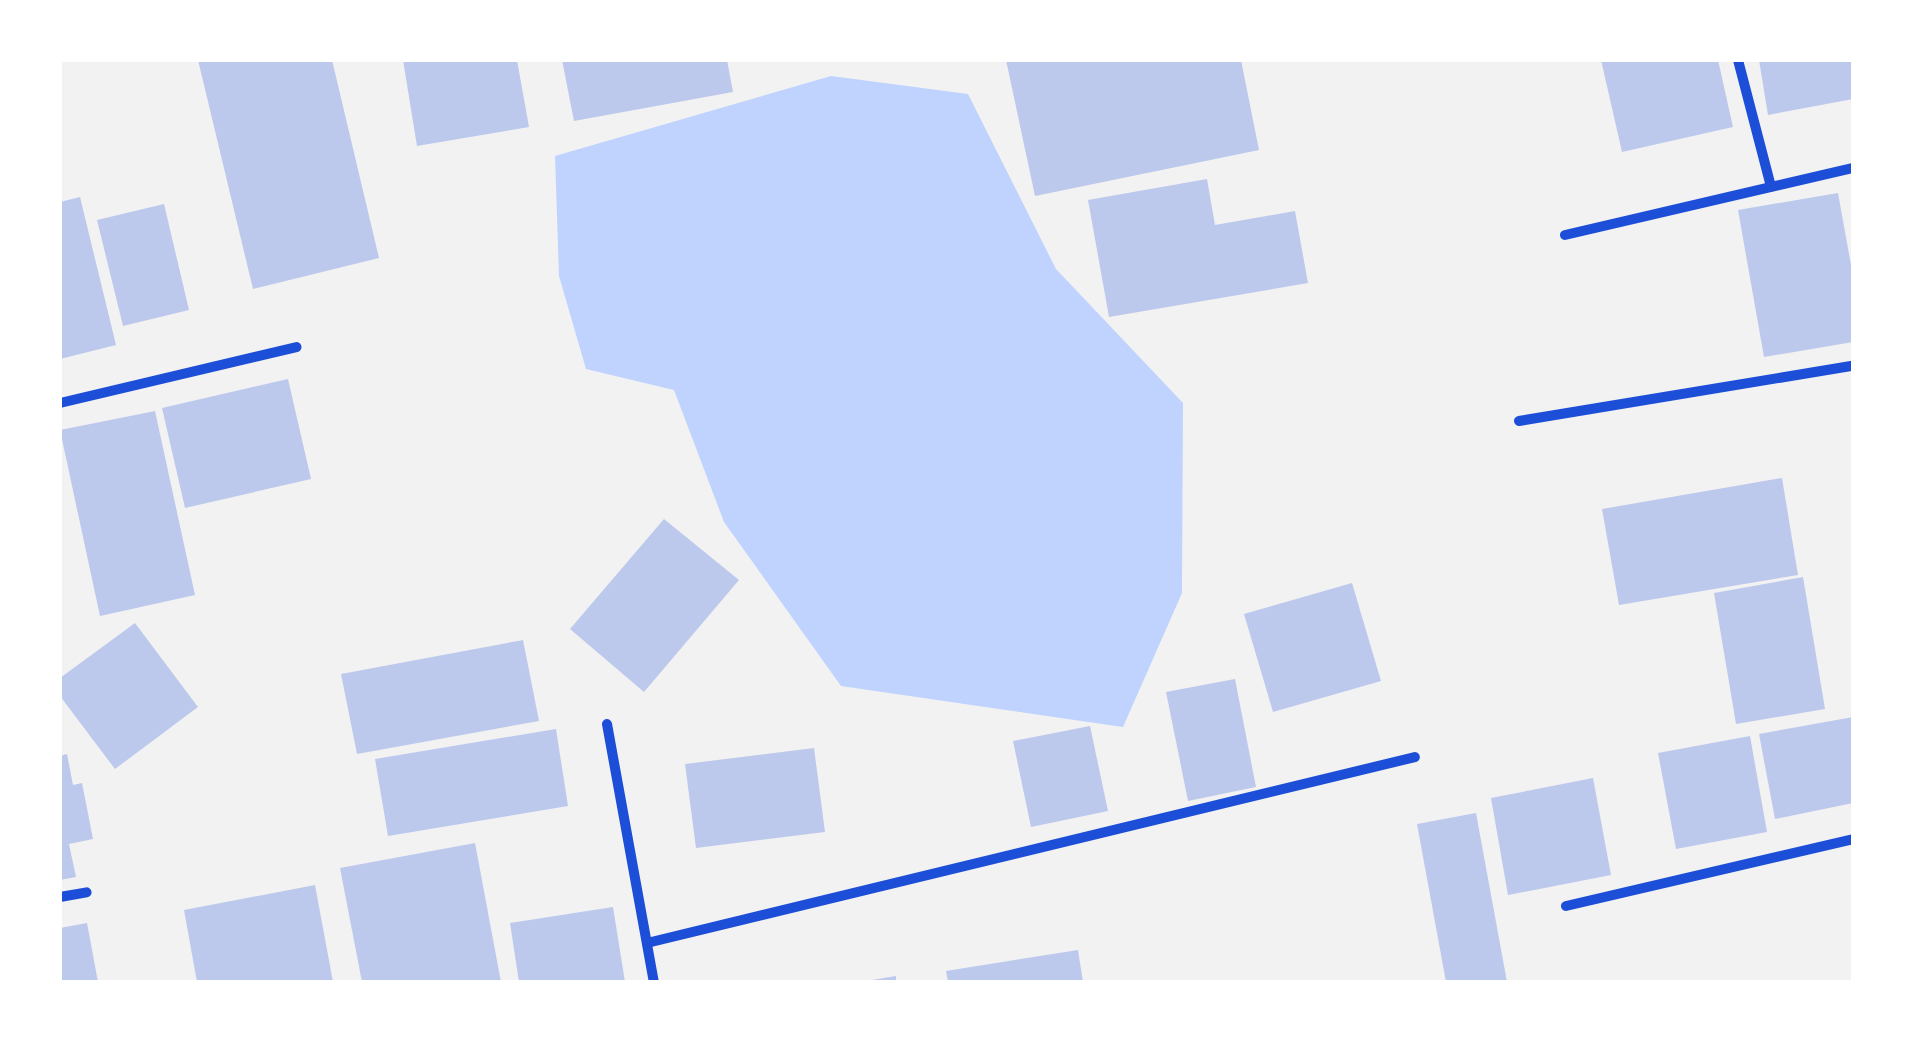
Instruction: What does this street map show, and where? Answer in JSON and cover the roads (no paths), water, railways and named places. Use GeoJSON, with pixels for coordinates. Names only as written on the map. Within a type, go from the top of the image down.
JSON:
{"type":"FeatureCollection","features":[{"type":"Feature","properties":{"kind":"street"},"geometry":{"type":"LineString","coordinates":[[1738,60],[1771,187]]}},
{"type":"Feature","properties":{"kind":"street"},"geometry":{"type":"LineString","coordinates":[[1566,235],[1853,168]]}},
{"type":"Feature","properties":{"kind":"street"},"geometry":{"type":"LineString","coordinates":[[60,403],[296,347]]}},
{"type":"Feature","properties":{"kind":"street"},"geometry":{"type":"LineString","coordinates":[[1519,421],[1853,366]]}},
{"type":"Feature","properties":{"kind":"street"},"geometry":{"type":"LineString","coordinates":[[608,724],[654,982]]}},
{"type":"Feature","properties":{"kind":"street"},"geometry":{"type":"LineString","coordinates":[[647,943],[1414,757]]}},
{"type":"Feature","properties":{"kind":"street"},"geometry":{"type":"LineString","coordinates":[[1566,906],[1853,839]]}},
{"type":"Feature","properties":{"kind":"street"},"geometry":{"type":"LineString","coordinates":[[60,897],[87,892]]}},
{"type":"Feature","properties":{"kind":"water"},"geometry":{"type":"Polygon","coordinates":[[[831,76],[968,94],[1056,269],[1183,403],[1182,593],[1123,727],[841,686],[724,522],[674,390],[586,369],[559,276],[555,156],[831,76]]]}}]}
